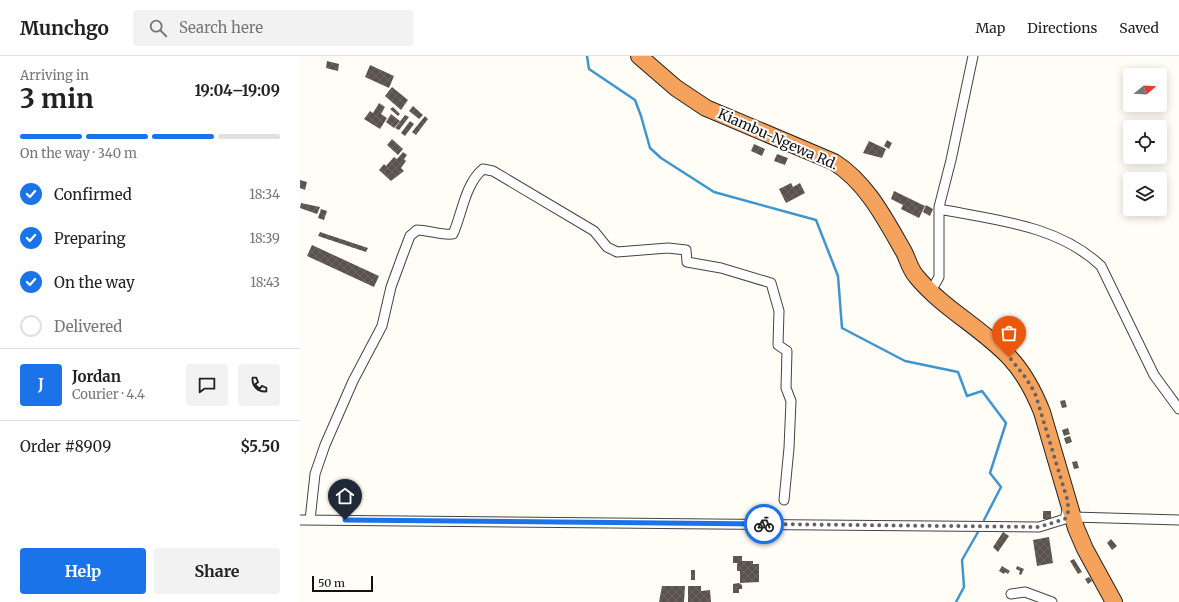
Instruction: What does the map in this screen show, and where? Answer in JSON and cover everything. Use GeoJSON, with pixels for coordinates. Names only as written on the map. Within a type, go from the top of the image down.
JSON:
{"type":"FeatureCollection","features":[{"type":"Feature","properties":{"kind":"highway","name":"Kiambu-Ngewa Rd."},"geometry":{"type":"LineString","coordinates":[[645,58],[676,88],[706,108],[834,162],[848,171],[860,182],[878,209],[904,254],[911,270],[931,291],[1009,357],[1026,378],[1035,393],[1042,412],[1068,502],[1085,549],[1114,602]]}},
{"type":"Feature","properties":{"kind":"street"},"geometry":{"type":"LineString","coordinates":[[931,291],[939,277],[938,209],[951,160],[973,56]]}},
{"type":"Feature","properties":{"kind":"street"},"geometry":{"type":"LineString","coordinates":[[310,520],[316,474],[325,445],[353,381],[382,326],[391,287],[410,236],[417,230],[433,231],[447,236],[453,234],[460,218],[468,191],[477,173],[482,169],[493,171],[578,221],[594,231],[607,247],[617,252],[668,248],[686,250],[687,262],[721,268],[771,283],[779,311],[778,345],[787,351],[786,388],[790,401],[790,448],[784,500]]}},
{"type":"Feature","properties":{"kind":"street"},"geometry":{"type":"LineString","coordinates":[[938,209],[1032,228],[1062,238],[1091,256],[1101,266],[1154,375],[1179,409]]}},
{"type":"Feature","properties":{"kind":"street"},"geometry":{"type":"LineString","coordinates":[[300,520],[1039,527],[1065,519],[1068,512],[1068,502]]}},
{"type":"Feature","properties":{"kind":"street"},"geometry":{"type":"LineString","coordinates":[[1073,517],[1179,520]]}},
{"type":"Feature","properties":{"kind":"street"},"geometry":{"type":"LineString","coordinates":[[1011,594],[1025,592],[1052,602]]}},
{"type":"Feature","properties":{"kind":"building"},"geometry":{"type":"Polygon","coordinates":[[[327,61],[339,64],[338,71],[326,68],[327,61]]]}},
{"type":"Feature","properties":{"kind":"building"},"geometry":{"type":"Polygon","coordinates":[[[370,65],[394,76],[389,88],[365,77],[370,65]]]}},
{"type":"Feature","properties":{"kind":"building"},"geometry":{"type":"Polygon","coordinates":[[[392,87],[408,100],[401,110],[385,96],[392,87]]]}},
{"type":"Feature","properties":{"kind":"building"},"geometry":{"type":"Polygon","coordinates":[[[379,103],[385,107],[381,114],[387,118],[380,129],[364,119],[370,111],[373,113],[379,103]]]}},
{"type":"Feature","properties":{"kind":"building"},"geometry":{"type":"Polygon","coordinates":[[[413,106],[423,115],[419,119],[409,111],[413,106]]]}},
{"type":"Feature","properties":{"kind":"building"},"geometry":{"type":"Polygon","coordinates":[[[393,107],[400,114],[398,116],[390,109],[393,107]]]}},
{"type":"Feature","properties":{"kind":"building"},"geometry":{"type":"Polygon","coordinates":[[[391,114],[400,121],[394,128],[386,122],[391,114]]]}},
{"type":"Feature","properties":{"kind":"building"},"geometry":{"type":"Polygon","coordinates":[[[405,115],[409,117],[399,130],[395,128],[405,115]]]}},
{"type":"Feature","properties":{"kind":"building"},"geometry":{"type":"Polygon","coordinates":[[[425,116],[428,119],[416,135],[412,132],[425,116]]]}},
{"type":"Feature","properties":{"kind":"building"},"geometry":{"type":"Polygon","coordinates":[[[410,121],[414,124],[405,136],[401,133],[410,121]]]}},
{"type":"Feature","properties":{"kind":"building"},"geometry":{"type":"Polygon","coordinates":[[[392,139],[403,149],[398,155],[387,145],[392,139]]]}},
{"type":"Feature","properties":{"kind":"building"},"geometry":{"type":"Polygon","coordinates":[[[887,140],[892,143],[889,149],[884,146],[887,140]]]}},
{"type":"Feature","properties":{"kind":"building"},"geometry":{"type":"Polygon","coordinates":[[[869,141],[886,149],[882,158],[863,153],[869,141]]]}},
{"type":"Feature","properties":{"kind":"building"},"geometry":{"type":"Polygon","coordinates":[[[754,144],[765,149],[762,156],[751,151],[754,144]]]}},
{"type":"Feature","properties":{"kind":"building"},"geometry":{"type":"Polygon","coordinates":[[[403,152],[407,155],[404,159],[406,161],[401,168],[404,171],[391,181],[379,170],[384,164],[386,166],[394,157],[397,159],[403,152]]]}},
{"type":"Feature","properties":{"kind":"building"},"geometry":{"type":"Polygon","coordinates":[[[777,154],[788,158],[785,165],[774,161],[777,154]]]}},
{"type":"Feature","properties":{"kind":"building"},"geometry":{"type":"Polygon","coordinates":[[[300,180],[307,182],[305,190],[300,188],[300,180]]]}},
{"type":"Feature","properties":{"kind":"building"},"geometry":{"type":"Polygon","coordinates":[[[791,183],[793,187],[800,183],[805,193],[786,203],[779,189],[791,183]]]}},
{"type":"Feature","properties":{"kind":"building"},"geometry":{"type":"Polygon","coordinates":[[[894,191],[925,206],[919,218],[901,209],[903,205],[891,199],[894,191]]]}},
{"type":"Feature","properties":{"kind":"building"},"geometry":{"type":"Polygon","coordinates":[[[301,203],[320,207],[317,214],[300,208],[301,203]]]}},
{"type":"Feature","properties":{"kind":"building"},"geometry":{"type":"Polygon","coordinates":[[[926,205],[933,209],[930,216],[923,212],[926,205]]]}},
{"type":"Feature","properties":{"kind":"building"},"geometry":{"type":"Polygon","coordinates":[[[321,209],[327,211],[324,220],[318,218],[321,209]]]}},
{"type":"Feature","properties":{"kind":"building"},"geometry":{"type":"Polygon","coordinates":[[[320,232],[368,248],[366,252],[318,236],[320,232]]]}},
{"type":"Feature","properties":{"kind":"building"},"geometry":{"type":"Polygon","coordinates":[[[312,245],[379,276],[374,287],[307,256],[312,245]]]}},
{"type":"Feature","properties":{"kind":"building"},"geometry":{"type":"Polygon","coordinates":[[[1065,400],[1067,407],[1062,408],[1060,401],[1065,400]]]}},
{"type":"Feature","properties":{"kind":"building"},"geometry":{"type":"Polygon","coordinates":[[[1068,428],[1070,434],[1064,436],[1062,430],[1068,428]]]}},
{"type":"Feature","properties":{"kind":"building"},"geometry":{"type":"Polygon","coordinates":[[[1070,436],[1072,442],[1066,444],[1064,438],[1070,436]]]}},
{"type":"Feature","properties":{"kind":"building"},"geometry":{"type":"Polygon","coordinates":[[[1077,461],[1079,468],[1074,469],[1072,462],[1077,461]]]}},
{"type":"Feature","properties":{"kind":"building"},"geometry":{"type":"Polygon","coordinates":[[[1043,511],[1051,511],[1051,519],[1043,519],[1043,511]]]}},
{"type":"Feature","properties":{"kind":"building"},"geometry":{"type":"Polygon","coordinates":[[[1003,532],[1009,536],[998,552],[993,547],[1003,532]]]}},
{"type":"Feature","properties":{"kind":"building"},"geometry":{"type":"Polygon","coordinates":[[[1049,537],[1053,563],[1037,566],[1033,540],[1049,537]]]}},
{"type":"Feature","properties":{"kind":"building"},"geometry":{"type":"Polygon","coordinates":[[[1111,539],[1117,546],[1112,550],[1107,543],[1111,539]]]}},
{"type":"Feature","properties":{"kind":"building"},"geometry":{"type":"Polygon","coordinates":[[[733,556],[742,556],[742,561],[753,561],[753,564],[759,564],[759,582],[740,583],[740,571],[737,571],[738,563],[733,563],[733,556]]]}},
{"type":"Feature","properties":{"kind":"building"},"geometry":{"type":"Polygon","coordinates":[[[1074,559],[1082,572],[1078,574],[1070,561],[1074,559]]]}},
{"type":"Feature","properties":{"kind":"building"},"geometry":{"type":"Polygon","coordinates":[[[1002,566],[1010,571],[1008,574],[1005,572],[1004,574],[999,571],[1002,566]]]}},
{"type":"Feature","properties":{"kind":"building"},"geometry":{"type":"Polygon","coordinates":[[[1017,566],[1024,569],[1021,575],[1019,574],[1020,571],[1016,569],[1017,566]]]}},
{"type":"Feature","properties":{"kind":"building"},"geometry":{"type":"Polygon","coordinates":[[[691,570],[695,570],[695,580],[691,580],[691,570]]]}},
{"type":"Feature","properties":{"kind":"building"},"geometry":{"type":"Polygon","coordinates":[[[1089,577],[1092,581],[1088,584],[1085,579],[1089,577]]]}},
{"type":"Feature","properties":{"kind":"building"},"geometry":{"type":"Polygon","coordinates":[[[739,583],[742,585],[742,589],[739,589],[739,593],[733,593],[733,584],[739,583]]]}},
{"type":"Feature","properties":{"kind":"building"},"geometry":{"type":"Polygon","coordinates":[[[662,586],[685,586],[684,602],[659,602],[662,586]]]}},
{"type":"Feature","properties":{"kind":"building"},"geometry":{"type":"Polygon","coordinates":[[[688,586],[701,586],[701,591],[710,590],[711,602],[688,602],[688,586]]]}},
{"type":"Feature","properties":{"kind":"waterway"},"geometry":{"type":"LineString","coordinates":[[587,56],[589,69],[635,100],[650,148],[661,158],[714,192],[816,220],[838,276],[842,328],[905,361],[958,372],[967,396],[982,391],[1006,423],[990,473],[1001,487],[984,520]]}},
{"type":"Feature","properties":{"kind":"waterway"},"geometry":{"type":"LineString","coordinates":[[956,602],[964,587],[962,560],[978,532]]}},
{"type":"Feature","properties":{"kind":"way so far"},"geometry":{"type":"LineString","coordinates":[[764,524],[1039,527],[1065,519],[1068,512],[1068,502],[1042,412],[1035,393],[1026,378],[1009,357]]}},
{"type":"Feature","properties":{"kind":"route"},"geometry":{"type":"LineString","coordinates":[[345,520],[764,524]]}}]}
